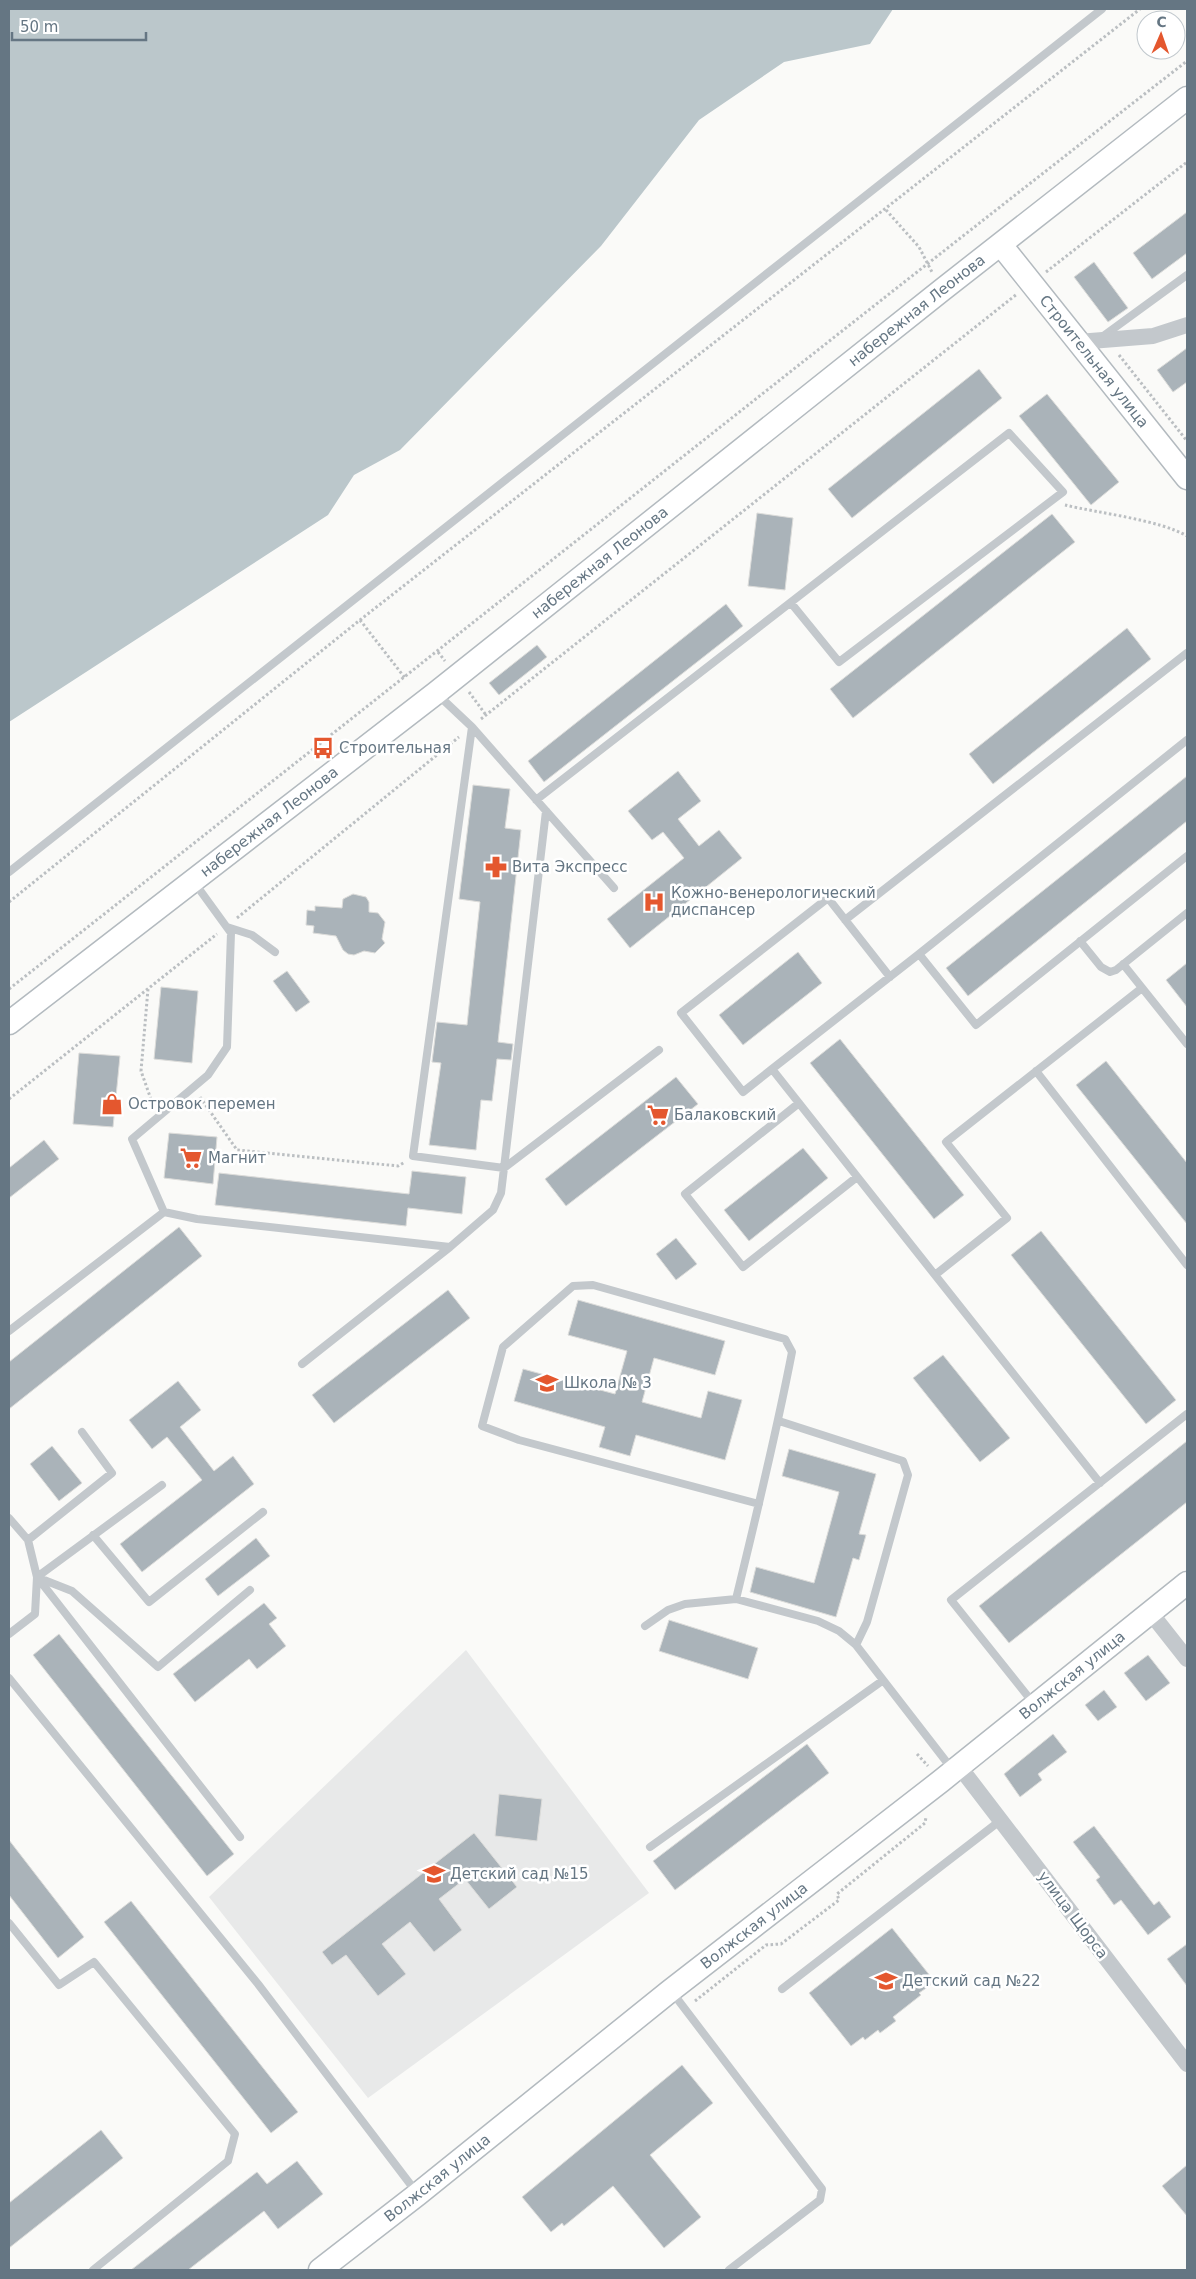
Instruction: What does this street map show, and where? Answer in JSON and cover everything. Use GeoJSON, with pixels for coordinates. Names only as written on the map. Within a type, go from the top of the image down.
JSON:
{"type":"FeatureCollection","features":[{"type":"Feature","properties":{"kind":"main road","name":"набережная Леонова"},"geometry":{"type":"LineString","coordinates":[[9,1023],[436,693],[942,290],[1187,98]]}},
{"type":"Feature","properties":{"kind":"main road","name":"Строительная улица"},"geometry":{"type":"LineString","coordinates":[[1001,245],[1032,283],[1094,340],[1187,478]]}},
{"type":"Feature","properties":{"kind":"main road","name":"Волжская улица"},"geometry":{"type":"LineString","coordinates":[[320,2270],[418,2194],[670,1991],[956,1769],[1187,1583]]}},
{"type":"Feature","properties":{"kind":"street"},"geometry":{"type":"LineString","coordinates":[[1094,340],[1153,336],[1187,324]]}},
{"type":"Feature","properties":{"kind":"street"},"geometry":{"type":"LineString","coordinates":[[1150,1612],[1187,1659]]}},
{"type":"Feature","properties":{"kind":"street","name":"улица Щорса"},"geometry":{"type":"LineString","coordinates":[[956,1769],[1001,1820],[1187,2064]]}},
{"type":"Feature","properties":{"kind":"lane"},"geometry":{"type":"LineString","coordinates":[[9,872],[1102,9]]}},
{"type":"Feature","properties":{"kind":"lane"},"geometry":{"type":"LineString","coordinates":[[1094,340],[1187,275]]}},
{"type":"Feature","properties":{"kind":"lane"},"geometry":{"type":"LineString","coordinates":[[536,800],[791,602],[1009,433],[1063,492],[840,662],[791,602]]}},
{"type":"Feature","properties":{"kind":"lane"},"geometry":{"type":"LineString","coordinates":[[845,920],[1187,653]]}},
{"type":"Feature","properties":{"kind":"lane"},"geometry":{"type":"LineString","coordinates":[[436,693],[472,726],[614,888]]}},
{"type":"Feature","properties":{"kind":"lane"},"geometry":{"type":"LineString","coordinates":[[472,726],[414,1156],[504,1168],[659,1050]]}},
{"type":"Feature","properties":{"kind":"lane"},"geometry":{"type":"LineString","coordinates":[[890,977],[828,898],[681,1013],[744,1092],[890,977],[919,954],[1187,740]]}},
{"type":"Feature","properties":{"kind":"lane"},"geometry":{"type":"LineString","coordinates":[[302,1364],[450,1247],[493,1210],[501,1193],[546,811]]}},
{"type":"Feature","properties":{"kind":"lane"},"geometry":{"type":"LineString","coordinates":[[919,954],[976,1025],[1187,856]]}},
{"type":"Feature","properties":{"kind":"lane"},"geometry":{"type":"LineString","coordinates":[[164,1212],[132,1139],[208,1075],[227,1047],[231,933],[193,880]]}},
{"type":"Feature","properties":{"kind":"lane"},"geometry":{"type":"LineString","coordinates":[[1080,941],[1105,970],[1110,972],[1123,964],[1187,913]]}},
{"type":"Feature","properties":{"kind":"lane"},"geometry":{"type":"LineString","coordinates":[[227,926],[252,935],[275,952]]}},
{"type":"Feature","properties":{"kind":"lane"},"geometry":{"type":"LineString","coordinates":[[1123,964],[1187,1044]]}},
{"type":"Feature","properties":{"kind":"lane"},"geometry":{"type":"LineString","coordinates":[[934,1274],[1007,1218],[946,1142],[1142,988]]}},
{"type":"Feature","properties":{"kind":"lane"},"geometry":{"type":"LineString","coordinates":[[772,1070],[1100,1483]]}},
{"type":"Feature","properties":{"kind":"lane"},"geometry":{"type":"LineString","coordinates":[[1036,1071],[1187,1265]]}},
{"type":"Feature","properties":{"kind":"lane"},"geometry":{"type":"LineString","coordinates":[[799,1103],[684,1194],[743,1267],[857,1177]]}},
{"type":"Feature","properties":{"kind":"lane"},"geometry":{"type":"LineString","coordinates":[[9,1331],[164,1212],[197,1219],[450,1247]]}},
{"type":"Feature","properties":{"kind":"lane"},"geometry":{"type":"LineString","coordinates":[[736,1599],[759,1504],[779,1421],[792,1352],[785,1339],[593,1285],[573,1286],[503,1347],[482,1426],[519,1440],[759,1504]]}},
{"type":"Feature","properties":{"kind":"lane"},"geometry":{"type":"LineString","coordinates":[[1035,1705],[951,1600],[1187,1414]]}},
{"type":"Feature","properties":{"kind":"lane"},"geometry":{"type":"LineString","coordinates":[[779,1421],[903,1462],[908,1475],[867,1622],[856,1645]]}},
{"type":"Feature","properties":{"kind":"lane"},"geometry":{"type":"LineString","coordinates":[[28,1540],[112,1473],[82,1432]]}},
{"type":"Feature","properties":{"kind":"lane"},"geometry":{"type":"LineString","coordinates":[[37,1577],[162,1485]]}},
{"type":"Feature","properties":{"kind":"lane"},"geometry":{"type":"LineString","coordinates":[[93,1535],[149,1602],[263,1512]]}},
{"type":"Feature","properties":{"kind":"lane"},"geometry":{"type":"LineString","coordinates":[[9,1518],[28,1540],[37,1577],[35,1614],[9,1634]]}},
{"type":"Feature","properties":{"kind":"lane"},"geometry":{"type":"LineString","coordinates":[[37,1577],[72,1591],[158,1667],[250,1590]]}},
{"type":"Feature","properties":{"kind":"lane"},"geometry":{"type":"LineString","coordinates":[[37,1577],[240,1837]]}},
{"type":"Feature","properties":{"kind":"lane"},"geometry":{"type":"LineString","coordinates":[[645,1626],[668,1610],[685,1604],[736,1599],[818,1621],[839,1631],[856,1645],[882,1681],[956,1769]]}},
{"type":"Feature","properties":{"kind":"lane"},"geometry":{"type":"LineString","coordinates":[[9,1678],[258,1984],[418,2194]]}},
{"type":"Feature","properties":{"kind":"lane"},"geometry":{"type":"LineString","coordinates":[[650,1847],[882,1681]]}},
{"type":"Feature","properties":{"kind":"lane"},"geometry":{"type":"LineString","coordinates":[[782,1989],[1001,1820]]}},
{"type":"Feature","properties":{"kind":"lane"},"geometry":{"type":"LineString","coordinates":[[9,1923],[59,1985],[94,1962],[234,2134],[228,2161],[93,2270]]}},
{"type":"Feature","properties":{"kind":"lane"},"geometry":{"type":"LineString","coordinates":[[670,1991],[822,2189],[820,2200],[729,2270]]}},
{"type":"Feature","properties":{"kind":"path"},"geometry":{"type":"LineString","coordinates":[[9,902],[360,620],[886,210],[1140,9]]}},
{"type":"Feature","properties":{"kind":"path"},"geometry":{"type":"LineString","coordinates":[[9,990],[927,263],[1187,61]]}},
{"type":"Feature","properties":{"kind":"path"},"geometry":{"type":"LineString","coordinates":[[9,1099],[227,926],[472,726],[1187,162]]}},
{"type":"Feature","properties":{"kind":"path"},"geometry":{"type":"LineString","coordinates":[[886,210],[920,247],[942,290]]}},
{"type":"Feature","properties":{"kind":"path"},"geometry":{"type":"LineString","coordinates":[[1094,340],[1187,440]]}},
{"type":"Feature","properties":{"kind":"path"},"geometry":{"type":"LineString","coordinates":[[1049,502],[1141,522],[1187,536]]}},
{"type":"Feature","properties":{"kind":"path"},"geometry":{"type":"LineString","coordinates":[[360,620],[405,678]]}},
{"type":"Feature","properties":{"kind":"path"},"geometry":{"type":"LineString","coordinates":[[148,989],[141,1071],[157,1118]]}},
{"type":"Feature","properties":{"kind":"path"},"geometry":{"type":"LineString","coordinates":[[193,1087],[237,1150],[398,1166],[414,1156]]}},
{"type":"Feature","properties":{"kind":"path"},"geometry":{"type":"LineString","coordinates":[[684,2009],[766,1944],[781,1944],[839,1900],[837,1894],[925,1823],[928,1809]]}},
{"type":"Feature","properties":{"kind":"shaded area"},"geometry":{"type":"Polygon","coordinates":[[[9,9],[893,9],[870,44],[784,62],[699,120],[601,246],[400,450],[354,475],[328,515],[9,722],[9,9]]]}},
{"type":"Feature","properties":{"kind":"shaded area","name":"Детский сад №15"},"geometry":{"type":"Polygon","coordinates":[[[466,1650],[649,1893],[368,2098],[209,1897],[466,1650]]]}},
{"type":"Feature","properties":{"kind":"building"},"geometry":{"type":"Polygon","coordinates":[[[1187,212],[1187,253],[1152,279],[1133,253],[1187,212]]]}},
{"type":"Feature","properties":{"kind":"building"},"geometry":{"type":"Polygon","coordinates":[[[1094,262],[1128,308],[1108,322],[1074,277],[1094,262]]]}},
{"type":"Feature","properties":{"kind":"building"},"geometry":{"type":"Polygon","coordinates":[[[1187,348],[1187,382],[1173,392],[1157,370],[1187,348]]]}},
{"type":"Feature","properties":{"kind":"building"},"geometry":{"type":"Polygon","coordinates":[[[979,369],[1002,398],[852,518],[828,489],[979,369]]]}},
{"type":"Feature","properties":{"kind":"building"},"geometry":{"type":"Polygon","coordinates":[[[1047,394],[1119,482],[1091,505],[1019,416],[1047,394]]]}},
{"type":"Feature","properties":{"kind":"building"},"geometry":{"type":"Polygon","coordinates":[[[757,513],[793,518],[785,590],[748,586],[757,513]]]}},
{"type":"Feature","properties":{"kind":"building"},"geometry":{"type":"Polygon","coordinates":[[[1052,514],[1075,542],[853,718],[830,689],[1052,514]]]}},
{"type":"Feature","properties":{"kind":"building"},"geometry":{"type":"Polygon","coordinates":[[[726,604],[743,626],[544,782],[528,761],[726,604]]]}},
{"type":"Feature","properties":{"kind":"building"},"geometry":{"type":"Polygon","coordinates":[[[1127,628],[1151,659],[993,784],[969,754],[1127,628]]]}},
{"type":"Feature","properties":{"kind":"building"},"geometry":{"type":"Polygon","coordinates":[[[537,645],[547,657],[499,695],[489,683],[537,645]]]}},
{"type":"Feature","properties":{"kind":"building"},"geometry":{"type":"Polygon","coordinates":[[[678,771],[701,801],[678,819],[699,846],[719,830],[742,858],[630,948],[607,919],[684,858],[663,832],[652,840],[628,811],[678,771]]]}},
{"type":"Feature","properties":{"kind":"building"},"geometry":{"type":"Polygon","coordinates":[[[1187,776],[1187,821],[968,996],[946,968],[1187,776]]]}},
{"type":"Feature","properties":{"kind":"building"},"geometry":{"type":"Polygon","coordinates":[[[473,785],[510,789],[505,828],[521,830],[498,1042],[513,1044],[511,1060],[497,1059],[492,1101],[481,1100],[476,1150],[429,1145],[441,1063],[432,1062],[437,1022],[467,1025],[480,902],[459,899],[473,785]]]}},
{"type":"Feature","properties":{"kind":"building"},"geometry":{"type":"Polygon","coordinates":[[[353,894],[366,897],[369,902],[369,912],[378,913],[385,922],[382,939],[385,943],[375,953],[364,951],[354,955],[348,954],[343,950],[336,936],[313,933],[314,926],[306,925],[307,910],[315,911],[315,906],[342,908],[343,899],[353,894]]]}},
{"type":"Feature","properties":{"kind":"building"},"geometry":{"type":"Polygon","coordinates":[[[798,952],[822,983],[743,1045],[719,1015],[798,952]]]}},
{"type":"Feature","properties":{"kind":"building"},"geometry":{"type":"Polygon","coordinates":[[[1187,963],[1187,1007],[1166,980],[1187,963]]]}},
{"type":"Feature","properties":{"kind":"building"},"geometry":{"type":"Polygon","coordinates":[[[287,971],[310,1002],[296,1012],[273,981],[287,971]]]}},
{"type":"Feature","properties":{"kind":"building"},"geometry":{"type":"Polygon","coordinates":[[[161,987],[198,991],[192,1063],[154,1059],[161,987]]]}},
{"type":"Feature","properties":{"kind":"building"},"geometry":{"type":"Polygon","coordinates":[[[840,1039],[964,1195],[934,1219],[810,1063],[840,1039]]]}},
{"type":"Feature","properties":{"kind":"building"},"geometry":{"type":"Polygon","coordinates":[[[79,1053],[120,1056],[113,1127],[73,1124],[79,1053]]]}},
{"type":"Feature","properties":{"kind":"building"},"geometry":{"type":"Polygon","coordinates":[[[1106,1061],[1187,1163],[1187,1224],[1076,1085],[1106,1061]]]}},
{"type":"Feature","properties":{"kind":"building"},"geometry":{"type":"Polygon","coordinates":[[[676,1077],[698,1104],[566,1206],[545,1179],[676,1077]]]}},
{"type":"Feature","properties":{"kind":"building","name":"Магнит"},"geometry":{"type":"Polygon","coordinates":[[[169,1133],[217,1137],[213,1184],[164,1178],[169,1133]]]}},
{"type":"Feature","properties":{"kind":"building"},"geometry":{"type":"Polygon","coordinates":[[[44,1140],[59,1159],[9,1198],[9,1168],[44,1140]]]}},
{"type":"Feature","properties":{"kind":"building"},"geometry":{"type":"Polygon","coordinates":[[[803,1148],[828,1178],[749,1241],[724,1210],[803,1148]]]}},
{"type":"Feature","properties":{"kind":"building"},"geometry":{"type":"Polygon","coordinates":[[[412,1171],[466,1177],[462,1214],[408,1208],[406,1226],[215,1205],[219,1173],[409,1194],[412,1171]]]}},
{"type":"Feature","properties":{"kind":"building"},"geometry":{"type":"Polygon","coordinates":[[[179,1227],[202,1256],[9,1409],[9,1362],[179,1227]]]}},
{"type":"Feature","properties":{"kind":"building"},"geometry":{"type":"Polygon","coordinates":[[[1041,1231],[1176,1400],[1146,1424],[1011,1255],[1041,1231]]]}},
{"type":"Feature","properties":{"kind":"building"},"geometry":{"type":"Polygon","coordinates":[[[676,1238],[697,1264],[676,1280],[656,1254],[676,1238]]]}},
{"type":"Feature","properties":{"kind":"building"},"geometry":{"type":"Polygon","coordinates":[[[448,1290],[470,1318],[334,1423],[312,1395],[448,1290]]]}},
{"type":"Feature","properties":{"kind":"building","name":"Школа № 3"},"geometry":{"type":"Polygon","coordinates":[[[578,1300],[725,1341],[715,1375],[654,1358],[642,1402],[701,1418],[708,1391],[742,1400],[725,1460],[636,1435],[630,1456],[599,1447],[605,1427],[514,1401],[523,1369],[615,1394],[627,1351],[568,1335],[578,1300]]]}},
{"type":"Feature","properties":{"kind":"building"},"geometry":{"type":"Polygon","coordinates":[[[943,1355],[1010,1438],[980,1462],[913,1378],[943,1355]]]}},
{"type":"Feature","properties":{"kind":"building"},"geometry":{"type":"Polygon","coordinates":[[[178,1381],[201,1410],[180,1427],[214,1471],[233,1456],[254,1484],[142,1572],[120,1544],[202,1480],[167,1437],[152,1449],[129,1420],[178,1381]]]}},
{"type":"Feature","properties":{"kind":"building"},"geometry":{"type":"Polygon","coordinates":[[[1187,1441],[1187,1502],[1009,1643],[979,1606],[1187,1441]]]}},
{"type":"Feature","properties":{"kind":"building"},"geometry":{"type":"Polygon","coordinates":[[[52,1446],[82,1483],[59,1501],[30,1464],[52,1446]]]}},
{"type":"Feature","properties":{"kind":"building"},"geometry":{"type":"Polygon","coordinates":[[[789,1449],[876,1474],[859,1534],[866,1535],[859,1560],[853,1558],[836,1617],[750,1592],[756,1567],[814,1583],[839,1492],[782,1476],[789,1449]]]}},
{"type":"Feature","properties":{"kind":"building"},"geometry":{"type":"Polygon","coordinates":[[[256,1538],[270,1556],[218,1596],[205,1579],[256,1538]]]}},
{"type":"Feature","properties":{"kind":"building"},"geometry":{"type":"Polygon","coordinates":[[[264,1603],[277,1618],[269,1624],[286,1646],[257,1669],[249,1659],[195,1702],[173,1674],[264,1603]]]}},
{"type":"Feature","properties":{"kind":"building"},"geometry":{"type":"Polygon","coordinates":[[[669,1620],[758,1648],[748,1679],[659,1651],[669,1620]]]}},
{"type":"Feature","properties":{"kind":"building"},"geometry":{"type":"Polygon","coordinates":[[[59,1634],[234,1854],[207,1876],[33,1655],[59,1634]]]}},
{"type":"Feature","properties":{"kind":"building"},"geometry":{"type":"Polygon","coordinates":[[[1148,1655],[1170,1683],[1146,1701],[1124,1673],[1148,1655]]]}},
{"type":"Feature","properties":{"kind":"building"},"geometry":{"type":"Polygon","coordinates":[[[1104,1690],[1117,1707],[1098,1721],[1085,1705],[1104,1690]]]}},
{"type":"Feature","properties":{"kind":"building"},"geometry":{"type":"Polygon","coordinates":[[[1053,1734],[1067,1752],[1038,1774],[1042,1780],[1020,1797],[1004,1774],[1053,1734]]]}},
{"type":"Feature","properties":{"kind":"building"},"geometry":{"type":"Polygon","coordinates":[[[807,1744],[829,1773],[675,1890],[653,1861],[807,1744]]]}},
{"type":"Feature","properties":{"kind":"building"},"geometry":{"type":"Polygon","coordinates":[[[499,1794],[542,1799],[537,1841],[495,1836],[499,1794]]]}},
{"type":"Feature","properties":{"kind":"building"},"geometry":{"type":"Polygon","coordinates":[[[1094,1826],[1154,1905],[1159,1901],[1171,1917],[1148,1935],[1121,1900],[1114,1905],[1096,1880],[1100,1877],[1073,1842],[1094,1826]]]}},
{"type":"Feature","properties":{"kind":"building"},"geometry":{"type":"Polygon","coordinates":[[[474,1833],[517,1887],[489,1909],[465,1879],[439,1899],[462,1930],[434,1952],[410,1922],[382,1944],[406,1974],[378,1996],[346,1955],[332,1965],[322,1952],[474,1833]]]}},
{"type":"Feature","properties":{"kind":"building"},"geometry":{"type":"Polygon","coordinates":[[[9,1840],[84,1937],[58,1958],[9,1895],[9,1840]]]}},
{"type":"Feature","properties":{"kind":"building"},"geometry":{"type":"Polygon","coordinates":[[[131,1901],[298,2112],[271,2133],[104,1922],[131,1901]]]}},
{"type":"Feature","properties":{"kind":"building"},"geometry":{"type":"Polygon","coordinates":[[[892,1928],[935,1982],[919,1993],[921,1995],[893,2017],[896,2021],[880,2033],[878,2030],[865,2040],[863,2037],[851,2046],[809,1993],[892,1928]]]}},
{"type":"Feature","properties":{"kind":"building"},"geometry":{"type":"Polygon","coordinates":[[[1187,1944],[1187,1986],[1167,1959],[1187,1944]]]}},
{"type":"Feature","properties":{"kind":"building"},"geometry":{"type":"Polygon","coordinates":[[[682,2065],[713,2103],[650,2155],[701,2217],[664,2248],[613,2186],[564,2226],[562,2223],[551,2232],[522,2197],[682,2065]]]}},
{"type":"Feature","properties":{"kind":"building"},"geometry":{"type":"Polygon","coordinates":[[[101,2130],[123,2158],[9,2248],[9,2203],[101,2130]]]}},
{"type":"Feature","properties":{"kind":"building"},"geometry":{"type":"Polygon","coordinates":[[[297,2161],[323,2194],[278,2229],[264,2211],[188,2270],[131,2270],[257,2172],[267,2184],[297,2161]]]}},
{"type":"Feature","properties":{"kind":"building"},"geometry":{"type":"Polygon","coordinates":[[[1187,2165],[1187,2216],[1162,2186],[1187,2165]]]}},
{"type":"Feature","properties":{"kind":"place","name":"Строительная"},"geometry":{"type":"Point","coordinates":[323,748]}},
{"type":"Feature","properties":{"kind":"place","name":"Вита Экспресс"},"geometry":{"type":"Point","coordinates":[496,867]}},
{"type":"Feature","properties":{"kind":"place","name":"Кожно-венерологический диспансер"},"geometry":{"type":"Point","coordinates":[654,902]}},
{"type":"Feature","properties":{"kind":"place","name":"Островок перемен"},"geometry":{"type":"Point","coordinates":[112,1104]}},
{"type":"Feature","properties":{"kind":"place","name":"Балаковский"},"geometry":{"type":"Point","coordinates":[658,1115]}},
{"type":"Feature","properties":{"kind":"place","name":"Магнит"},"geometry":{"type":"Point","coordinates":[191,1158]}},
{"type":"Feature","properties":{"kind":"place","name":"Школа № 3"},"geometry":{"type":"Point","coordinates":[547,1383]}},
{"type":"Feature","properties":{"kind":"place","name":"Детский сад №15"},"geometry":{"type":"Point","coordinates":[434,1874]}},
{"type":"Feature","properties":{"kind":"place","name":"Детский сад №22"},"geometry":{"type":"Point","coordinates":[886,1981]}}]}
